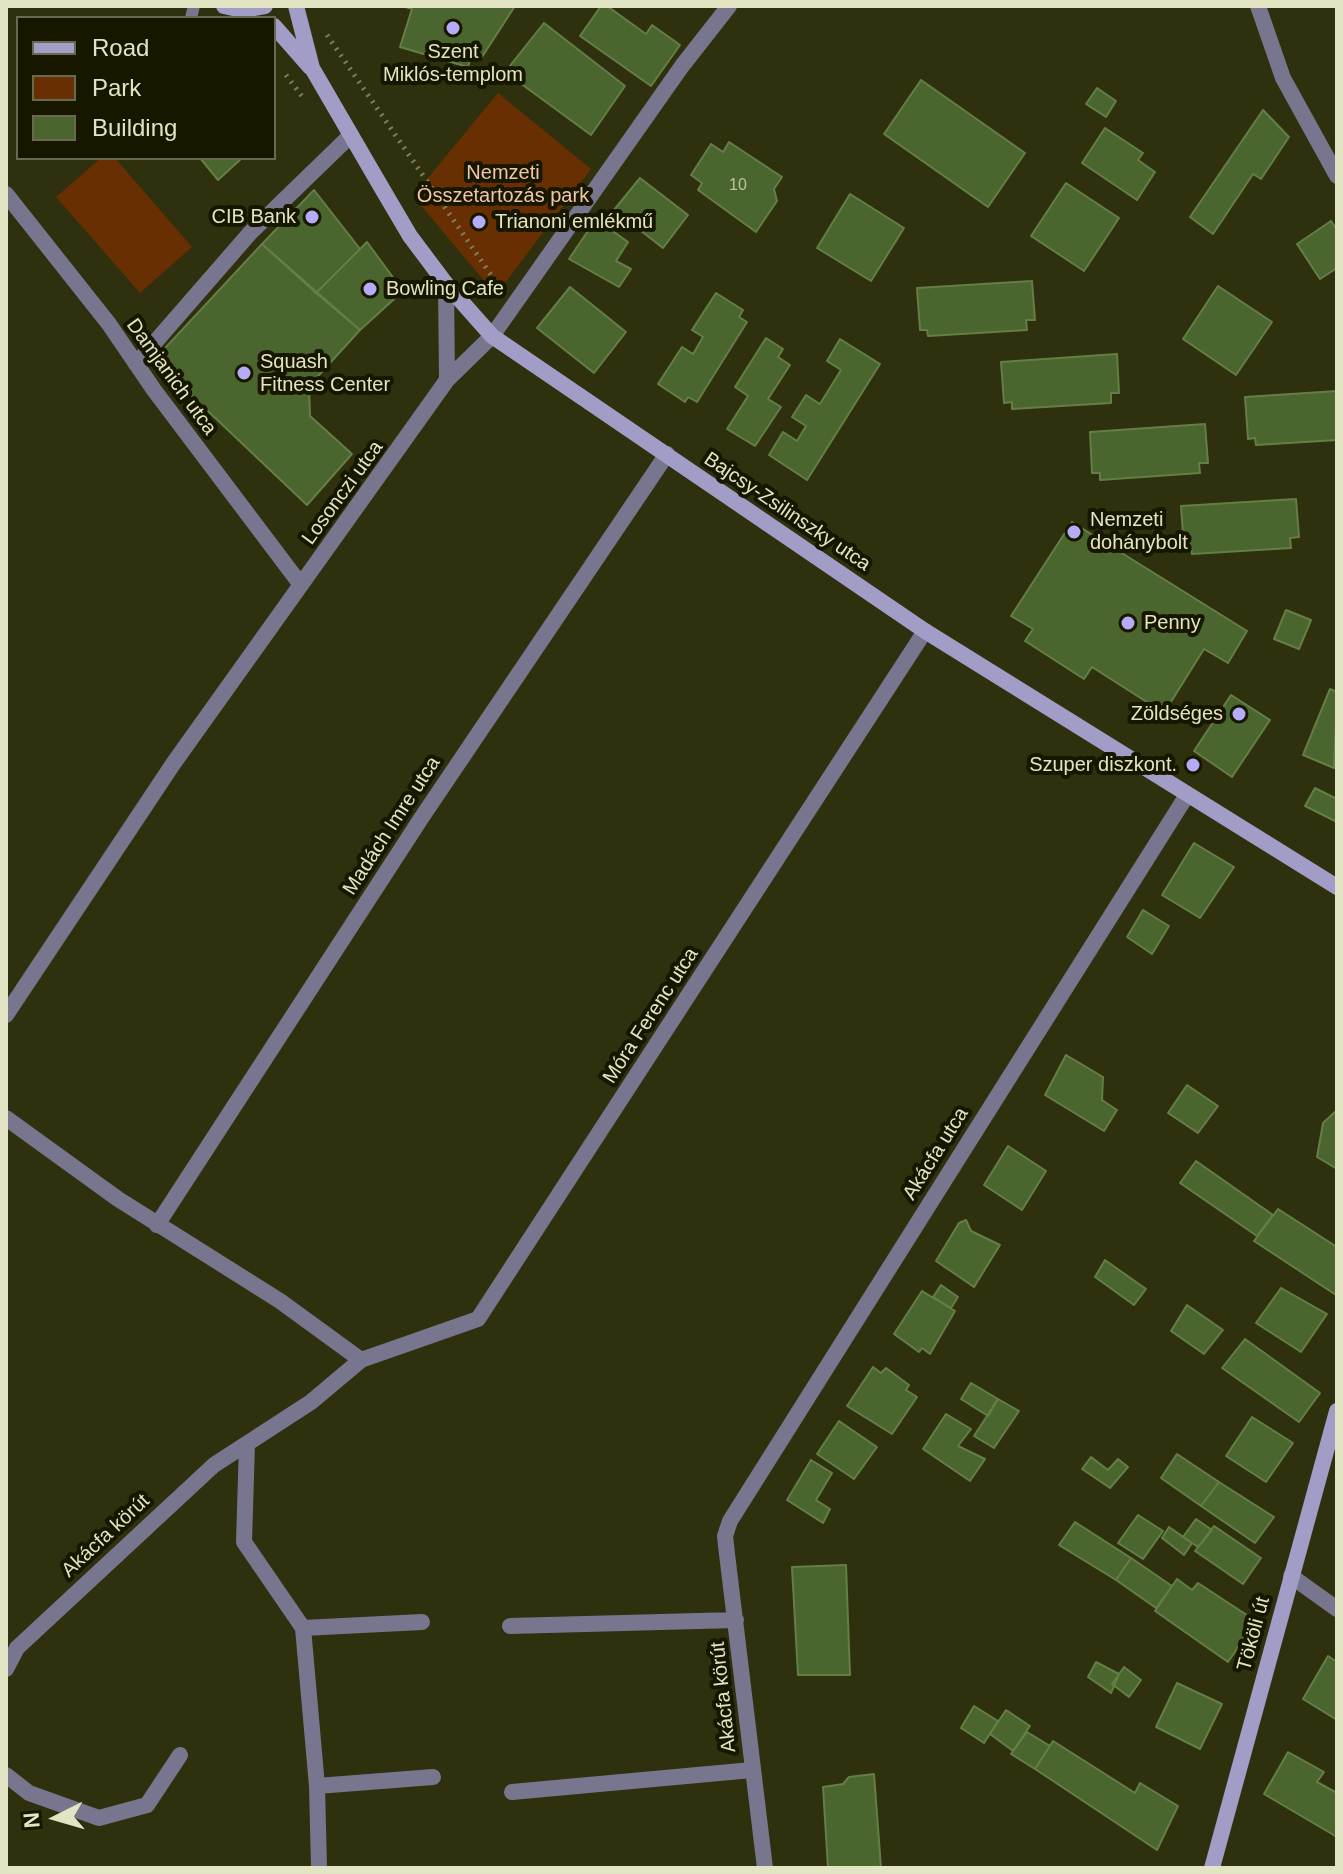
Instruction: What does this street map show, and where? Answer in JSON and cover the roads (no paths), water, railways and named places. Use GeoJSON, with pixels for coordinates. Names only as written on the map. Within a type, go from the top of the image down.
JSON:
{"type":"FeatureCollection","features":[{"type":"Feature","properties":{"kind":"street"},"geometry":{"type":"LineString","coordinates":[[224,6],[238,14],[264,11]]}},
{"type":"Feature","properties":{"kind":"street","name":"Bajcsy-Zsilinszky utca"},"geometry":{"type":"LineString","coordinates":[[296,6],[312,68]]}},
{"type":"Feature","properties":{"kind":"street","name":"Losonczi utca"},"geometry":{"type":"LineString","coordinates":[[6,1015],[173,764],[447,380],[492,336],[729,6]]}},
{"type":"Feature","properties":{"kind":"street"},"geometry":{"type":"LineString","coordinates":[[1258,6],[1283,78],[1337,176]]}},
{"type":"Feature","properties":{"kind":"street","name":"Bajcsy-Zsilinszky utca"},"geometry":{"type":"LineString","coordinates":[[276,28],[312,68],[410,236],[446,284],[492,336],[925,631],[1337,887]]}},
{"type":"Feature","properties":{"kind":"street"},"geometry":{"type":"LineString","coordinates":[[136,364],[250,233],[351,135]]}},
{"type":"Feature","properties":{"kind":"street","name":"Damjanich utca"},"geometry":{"type":"LineString","coordinates":[[6,194],[301,585]]}},
{"type":"Feature","properties":{"kind":"street"},"geometry":{"type":"LineString","coordinates":[[446,284],[447,380]]}},
{"type":"Feature","properties":{"kind":"street","name":"Madách Imre utca"},"geometry":{"type":"LineString","coordinates":[[157,1225],[422,817],[667,454]]}},
{"type":"Feature","properties":{"kind":"street","name":"Móra Ferenc utca"},"geometry":{"type":"LineString","coordinates":[[361,1360],[478,1319],[925,631]]}},
{"type":"Feature","properties":{"kind":"street","name":"Akácfa utca"},"geometry":{"type":"LineString","coordinates":[[725,1536],[730,1521],[826,1366],[1187,795]]}},
{"type":"Feature","properties":{"kind":"street"},"geometry":{"type":"LineString","coordinates":[[6,1118],[157,1225],[280,1301],[361,1360]]}},
{"type":"Feature","properties":{"kind":"street","name":"Akácfa körút"},"geometry":{"type":"LineString","coordinates":[[6,1669],[12,1644],[214,1465],[320,1396],[361,1360]]}},
{"type":"Feature","properties":{"kind":"street","name":"Tököli út"},"geometry":{"type":"LineString","coordinates":[[1212,1868],[1337,1411]]}},
{"type":"Feature","properties":{"kind":"street"},"geometry":{"type":"LineString","coordinates":[[247,1444],[244,1542],[303,1628],[317,1786],[319,1868]]}},
{"type":"Feature","properties":{"kind":"street","name":"Akácfa körút"},"geometry":{"type":"LineString","coordinates":[[725,1536],[765,1868]]}},
{"type":"Feature","properties":{"kind":"street"},"geometry":{"type":"LineString","coordinates":[[1291,1576],[1337,1609]]}},
{"type":"Feature","properties":{"kind":"street","name":"Akácfa körút"},"geometry":{"type":"LineString","coordinates":[[510,1626],[736,1620]]}},
{"type":"Feature","properties":{"kind":"street"},"geometry":{"type":"LineString","coordinates":[[303,1628],[422,1622]]}},
{"type":"Feature","properties":{"kind":"street"},"geometry":{"type":"LineString","coordinates":[[6,1775],[29,1793],[99,1818],[147,1805],[180,1755]]}},
{"type":"Feature","properties":{"kind":"street","name":"Akácfa körút"},"geometry":{"type":"LineString","coordinates":[[512,1792],[752,1770]]}},
{"type":"Feature","properties":{"kind":"street"},"geometry":{"type":"LineString","coordinates":[[317,1786],[433,1777]]}},
{"type":"Feature","properties":{"kind":"place","name":"Szent Miklós-templom"},"geometry":{"type":"Point","coordinates":[453,28]}},
{"type":"Feature","properties":{"kind":"place","name":"CIB Bank"},"geometry":{"type":"Point","coordinates":[312,217]}},
{"type":"Feature","properties":{"kind":"place","name":"Trianoni emlékmű"},"geometry":{"type":"Point","coordinates":[479,222]}},
{"type":"Feature","properties":{"kind":"place","name":"Bowling Cafe"},"geometry":{"type":"Point","coordinates":[370,289]}},
{"type":"Feature","properties":{"kind":"place","name":"Squash Fitness Center"},"geometry":{"type":"Point","coordinates":[244,373]}},
{"type":"Feature","properties":{"kind":"place","name":"Nemzeti dohánybolt"},"geometry":{"type":"Point","coordinates":[1074,532]}},
{"type":"Feature","properties":{"kind":"place","name":"Penny"},"geometry":{"type":"Point","coordinates":[1128,623]}},
{"type":"Feature","properties":{"kind":"place","name":"Zöldséges"},"geometry":{"type":"Point","coordinates":[1239,714]}},
{"type":"Feature","properties":{"kind":"place","name":"Szuper diszkont."},"geometry":{"type":"Point","coordinates":[1193,765]}},
{"type":"Feature","properties":{"kind":"park label","name":"Nemzeti Összetartozás park"},"geometry":{"type":"Point","coordinates":[503,184]}}]}
